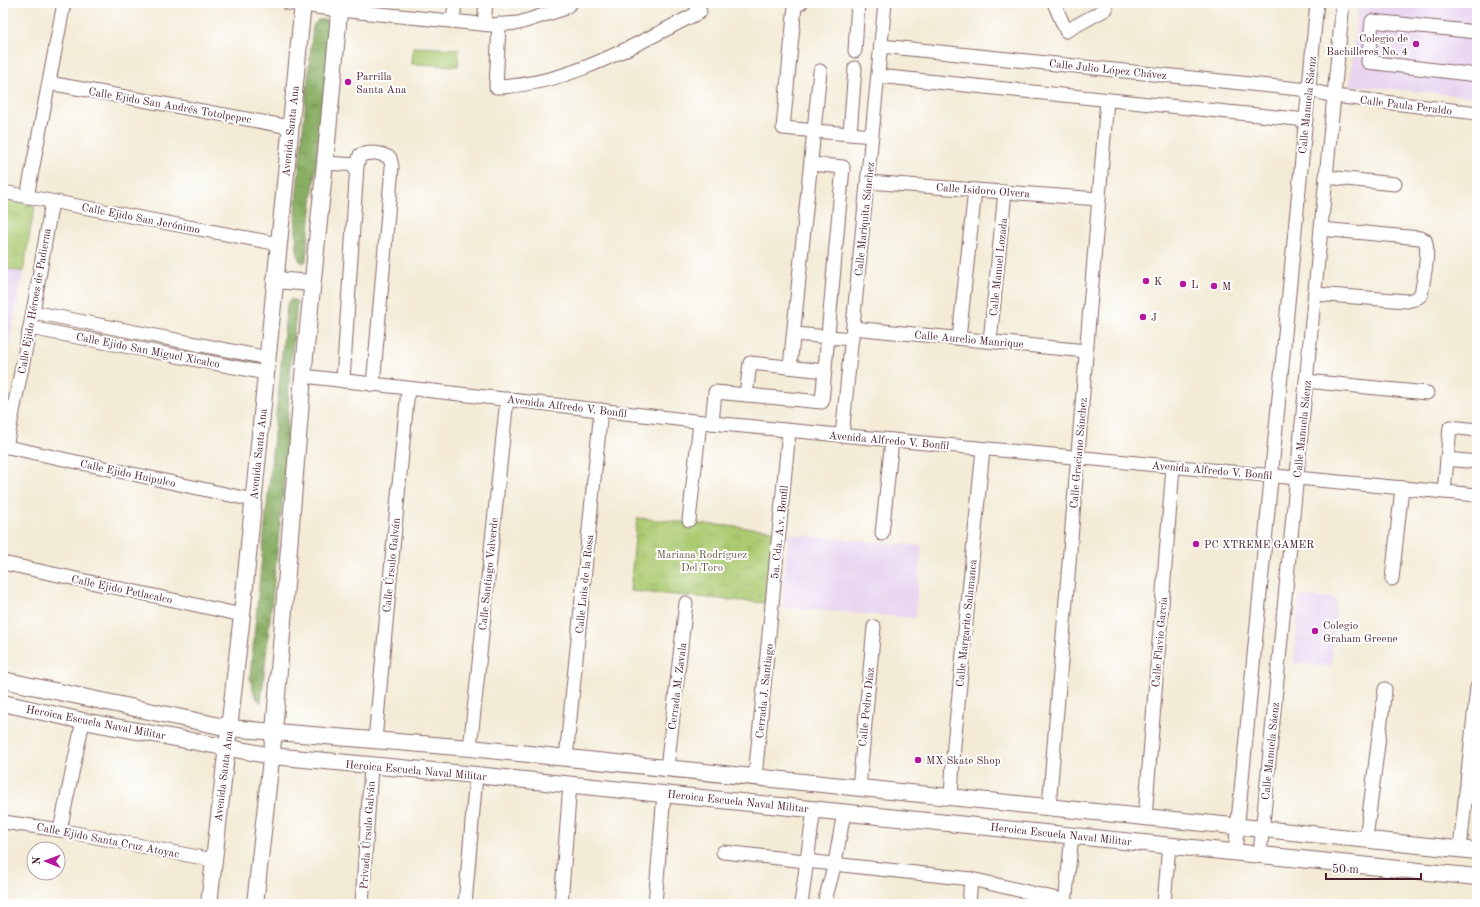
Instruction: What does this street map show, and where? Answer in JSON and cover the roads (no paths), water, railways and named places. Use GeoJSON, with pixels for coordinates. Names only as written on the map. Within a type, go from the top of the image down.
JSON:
{"type":"FeatureCollection","features":[{"type":"Feature","properties":{"kind":"main road","name":"Avenida Santa Ana"},"geometry":{"type":"LineString","coordinates":[[209,904],[254,500],[290,127],[298,4]]}},
{"type":"Feature","properties":{"kind":"main road"},"geometry":{"type":"LineString","coordinates":[[255,904],[272,756],[303,376],[325,163],[339,7]]}},
{"type":"Feature","properties":{"kind":"main road"},"geometry":{"type":"LineString","coordinates":[[275,280],[312,283]]}},
{"type":"Feature","properties":{"kind":"main road","name":"Heroica Escuela Naval Militar"},"geometry":{"type":"LineString","coordinates":[[3,680],[229,728],[470,748],[1477,851]]}},
{"type":"Feature","properties":{"kind":"main road","name":"Heroica Escuela Naval Militar"},"geometry":{"type":"LineString","coordinates":[[3,703],[83,721],[272,756],[814,808],[1477,877]]}},
{"type":"Feature","properties":{"kind":"street"},"geometry":{"type":"LineString","coordinates":[[27,197],[64,3]]}},
{"type":"Feature","properties":{"kind":"street"},"geometry":{"type":"LineString","coordinates":[[453,21],[455,3]]}},
{"type":"Feature","properties":{"kind":"street"},"geometry":{"type":"LineString","coordinates":[[484,24],[486,3]]}},
{"type":"Feature","properties":{"kind":"street"},"geometry":{"type":"LineString","coordinates":[[298,4],[339,7],[453,21],[499,24],[519,23],[563,9],[571,3]]}},
{"type":"Feature","properties":{"kind":"street"},"geometry":{"type":"LineString","coordinates":[[499,24],[496,87],[513,87],[548,81],[572,73],[599,61],[700,12],[695,3]]}},
{"type":"Feature","properties":{"kind":"street"},"geometry":{"type":"LineString","coordinates":[[800,3],[795,6],[783,128],[872,136]]}},
{"type":"Feature","properties":{"kind":"street"},"geometry":{"type":"LineString","coordinates":[[855,52],[858,3]]}},
{"type":"Feature","properties":{"kind":"street","name":"Calle Mariquita Sánchez"},"geometry":{"type":"LineString","coordinates":[[842,436],[885,3]]}},
{"type":"Feature","properties":{"kind":"street"},"geometry":{"type":"LineString","coordinates":[[1054,3],[1066,31],[1106,9],[1105,3]]}},
{"type":"Feature","properties":{"kind":"street","name":"Calle Manuela Sáenz"},"geometry":{"type":"LineString","coordinates":[[1235,852],[1317,3]]}},
{"type":"Feature","properties":{"kind":"street","name":"Calle Manuela Sáenz"},"geometry":{"type":"LineString","coordinates":[[1260,854],[1343,3]]}},
{"type":"Feature","properties":{"kind":"street"},"geometry":{"type":"LineString","coordinates":[[1477,32],[1372,21],[1368,62],[1477,75]]}},
{"type":"Feature","properties":{"kind":"street","name":"Calle Julio López Chávez"},"geometry":{"type":"LineString","coordinates":[[881,46],[1309,90],[1334,96]]}},
{"type":"Feature","properties":{"kind":"street"},"geometry":{"type":"LineString","coordinates":[[850,134],[855,68]]}},
{"type":"Feature","properties":{"kind":"street"},"geometry":{"type":"LineString","coordinates":[[790,367],[820,71]]}},
{"type":"Feature","properties":{"kind":"street"},"geometry":{"type":"LineString","coordinates":[[878,76],[1306,120]]}},
{"type":"Feature","properties":{"kind":"street","name":"Calle Ejido San Andrés Totolpepec"},"geometry":{"type":"LineString","coordinates":[[49,83],[290,127]]}},
{"type":"Feature","properties":{"kind":"street","name":"Calle Paula Peraldo"},"geometry":{"type":"LineString","coordinates":[[1334,96],[1477,113]]}},
{"type":"Feature","properties":{"kind":"street","name":"Calle Graciano Sánchez"},"geometry":{"type":"LineString","coordinates":[[1049,807],[1107,100]]}},
{"type":"Feature","properties":{"kind":"street"},"geometry":{"type":"LineString","coordinates":[[343,381],[357,165],[360,155],[381,153],[390,158],[392,167],[373,385]]}},
{"type":"Feature","properties":{"kind":"street"},"geometry":{"type":"LineString","coordinates":[[325,163],[357,165]]}},
{"type":"Feature","properties":{"kind":"street"},"geometry":{"type":"LineString","coordinates":[[689,520],[706,423],[715,392],[822,402],[843,167],[811,164]]}},
{"type":"Feature","properties":{"kind":"street"},"geometry":{"type":"LineString","coordinates":[[1326,178],[1395,184]]}},
{"type":"Feature","properties":{"kind":"street","name":"Calle Isidoro Olvera"},"geometry":{"type":"LineString","coordinates":[[868,182],[1098,199]]}},
{"type":"Feature","properties":{"kind":"street"},"geometry":{"type":"LineString","coordinates":[[959,338],[975,190]]}},
{"type":"Feature","properties":{"kind":"street","name":"Calle Ejido San Jerónimo"},"geometry":{"type":"LineString","coordinates":[[3,192],[279,244]]}},
{"type":"Feature","properties":{"kind":"street","name":"Calle Manuel Lozada"},"geometry":{"type":"LineString","coordinates":[[990,341],[1005,192]]}},
{"type":"Feature","properties":{"kind":"street","name":"Calle Ejido Héroes de Padierna"},"geometry":{"type":"LineString","coordinates":[[4,447],[30,328],[52,202]]}},
{"type":"Feature","properties":{"kind":"street"},"geometry":{"type":"LineString","coordinates":[[1315,294],[1408,301],[1415,300],[1421,295],[1427,244],[1425,240],[1420,238],[1321,229]]}},
{"type":"Feature","properties":{"kind":"street","name":"Calle Ejido San Miguel Xicalco"},"geometry":{"type":"LineString","coordinates":[[33,312],[267,366]]}},
{"type":"Feature","properties":{"kind":"street","name":"Calle Ejido San Miguel Xicalco"},"geometry":{"type":"LineString","coordinates":[[30,328],[267,366]]}},
{"type":"Feature","properties":{"kind":"street","name":"Calle Aurelio Manrique"},"geometry":{"type":"LineString","coordinates":[[794,334],[828,337],[852,334],[959,338],[1086,351]]}},
{"type":"Feature","properties":{"kind":"street"},"geometry":{"type":"LineString","coordinates":[[746,395],[750,363],[824,371]]}},
{"type":"Feature","properties":{"kind":"street","name":"Avenida Alfredo V. Bonfil"},"geometry":{"type":"LineString","coordinates":[[303,376],[408,390],[507,399],[706,423],[1477,495]]}},
{"type":"Feature","properties":{"kind":"street"},"geometry":{"type":"LineString","coordinates":[[1306,381],[1427,393]]}},
{"type":"Feature","properties":{"kind":"street","name":"Calle Úrsulo Galván"},"geometry":{"type":"LineString","coordinates":[[375,740],[408,390]]}},
{"type":"Feature","properties":{"kind":"street","name":"Calle Santiago Valverde"},"geometry":{"type":"LineString","coordinates":[[470,748],[507,399]]}},
{"type":"Feature","properties":{"kind":"street","name":"Calle Luis de la Rosa"},"geometry":{"type":"LineString","coordinates":[[566,758],[600,410]]}},
{"type":"Feature","properties":{"kind":"street"},"geometry":{"type":"LineString","coordinates":[[1444,492],[1450,427],[1477,430]]}},
{"type":"Feature","properties":{"kind":"street","name":"5a. Cda. A.v. Bonfil"},"geometry":{"type":"LineString","coordinates":[[772,605],[789,431]]}},
{"type":"Feature","properties":{"kind":"street"},"geometry":{"type":"LineString","coordinates":[[882,534],[892,440]]}},
{"type":"Feature","properties":{"kind":"street","name":"Calle Ejido Huipulco"},"geometry":{"type":"LineString","coordinates":[[4,447],[254,500]]}},
{"type":"Feature","properties":{"kind":"street","name":"Calle Margarito Salamanca"},"geometry":{"type":"LineString","coordinates":[[951,797],[955,737],[983,449]]}},
{"type":"Feature","properties":{"kind":"street"},"geometry":{"type":"LineString","coordinates":[[1447,459],[1477,462]]}},
{"type":"Feature","properties":{"kind":"street","name":"Calle Flavio García"},"geometry":{"type":"LineString","coordinates":[[1145,817],[1173,467]]}},
{"type":"Feature","properties":{"kind":"street"},"geometry":{"type":"LineString","coordinates":[[1392,579],[1402,488]]}},
{"type":"Feature","properties":{"kind":"street","name":"Calle Ejido Petlacalco"},"geometry":{"type":"LineString","coordinates":[[3,563],[242,615]]}},
{"type":"Feature","properties":{"kind":"street","name":"Cerrada M. Zavala"},"geometry":{"type":"LineString","coordinates":[[667,768],[686,603]]}},
{"type":"Feature","properties":{"kind":"street","name":"Cerrada J. Santiago"},"geometry":{"type":"LineString","coordinates":[[755,777],[772,605]]}},
{"type":"Feature","properties":{"kind":"street","name":"Calle Pedro Díaz"},"geometry":{"type":"LineString","coordinates":[[860,788],[874,627]]}},
{"type":"Feature","properties":{"kind":"street"},"geometry":{"type":"LineString","coordinates":[[1460,849],[1477,687]]}},
{"type":"Feature","properties":{"kind":"street"},"geometry":{"type":"LineString","coordinates":[[1366,839],[1385,689]]}},
{"type":"Feature","properties":{"kind":"street"},"geometry":{"type":"LineString","coordinates":[[60,830],[83,721]]}},
{"type":"Feature","properties":{"kind":"street","name":"Privada Úrsulo Galván"},"geometry":{"type":"LineString","coordinates":[[362,904],[371,766]]}},
{"type":"Feature","properties":{"kind":"street"},"geometry":{"type":"LineString","coordinates":[[465,904],[476,775]]}},
{"type":"Feature","properties":{"kind":"street"},"geometry":{"type":"LineString","coordinates":[[561,904],[570,784]]}},
{"type":"Feature","properties":{"kind":"street"},"geometry":{"type":"LineString","coordinates":[[655,904],[664,794]]}},
{"type":"Feature","properties":{"kind":"street"},"geometry":{"type":"LineString","coordinates":[[800,904],[814,808]]}},
{"type":"Feature","properties":{"kind":"street"},"geometry":{"type":"LineString","coordinates":[[824,904],[835,863],[844,812]]}},
{"type":"Feature","properties":{"kind":"street","name":"Calle Ejido Santa Cruz Atoyac"},"geometry":{"type":"LineString","coordinates":[[3,822],[60,830],[213,860]]}},
{"type":"Feature","properties":{"kind":"street"},"geometry":{"type":"LineString","coordinates":[[723,852],[971,879],[1065,902],[1072,835]]}},
{"type":"Feature","properties":{"kind":"street"},"geometry":{"type":"LineString","coordinates":[[1164,904],[1168,845]]}},
{"type":"Feature","properties":{"kind":"street"},"geometry":{"type":"LineString","coordinates":[[969,904],[971,879]]}},
{"type":"Feature","properties":{"kind":"place","name":"Colegio de Bachilleres No. 4"},"geometry":{"type":"Point","coordinates":[1416,44]}},
{"type":"Feature","properties":{"kind":"place","name":"Parrilla Santa Ana"},"geometry":{"type":"Point","coordinates":[348,82]}},
{"type":"Feature","properties":{"kind":"place","name":"K"},"geometry":{"type":"Point","coordinates":[1146,281]}},
{"type":"Feature","properties":{"kind":"place","name":"L"},"geometry":{"type":"Point","coordinates":[1183,284]}},
{"type":"Feature","properties":{"kind":"place","name":"M"},"geometry":{"type":"Point","coordinates":[1214,286]}},
{"type":"Feature","properties":{"kind":"place","name":"J"},"geometry":{"type":"Point","coordinates":[1143,317]}},
{"type":"Feature","properties":{"kind":"place","name":"PC XTREME GAMER"},"geometry":{"type":"Point","coordinates":[1196,544]}},
{"type":"Feature","properties":{"kind":"place","name":"Colegio Graham Greene"},"geometry":{"type":"Point","coordinates":[1315,631]}},
{"type":"Feature","properties":{"kind":"place","name":"MX Skate Shop"},"geometry":{"type":"Point","coordinates":[918,760]}},
{"type":"Feature","properties":{"kind":"park label","name":"Mariana Rodríguez Del Toro"},"geometry":{"type":"Point","coordinates":[702,560]}}]}
